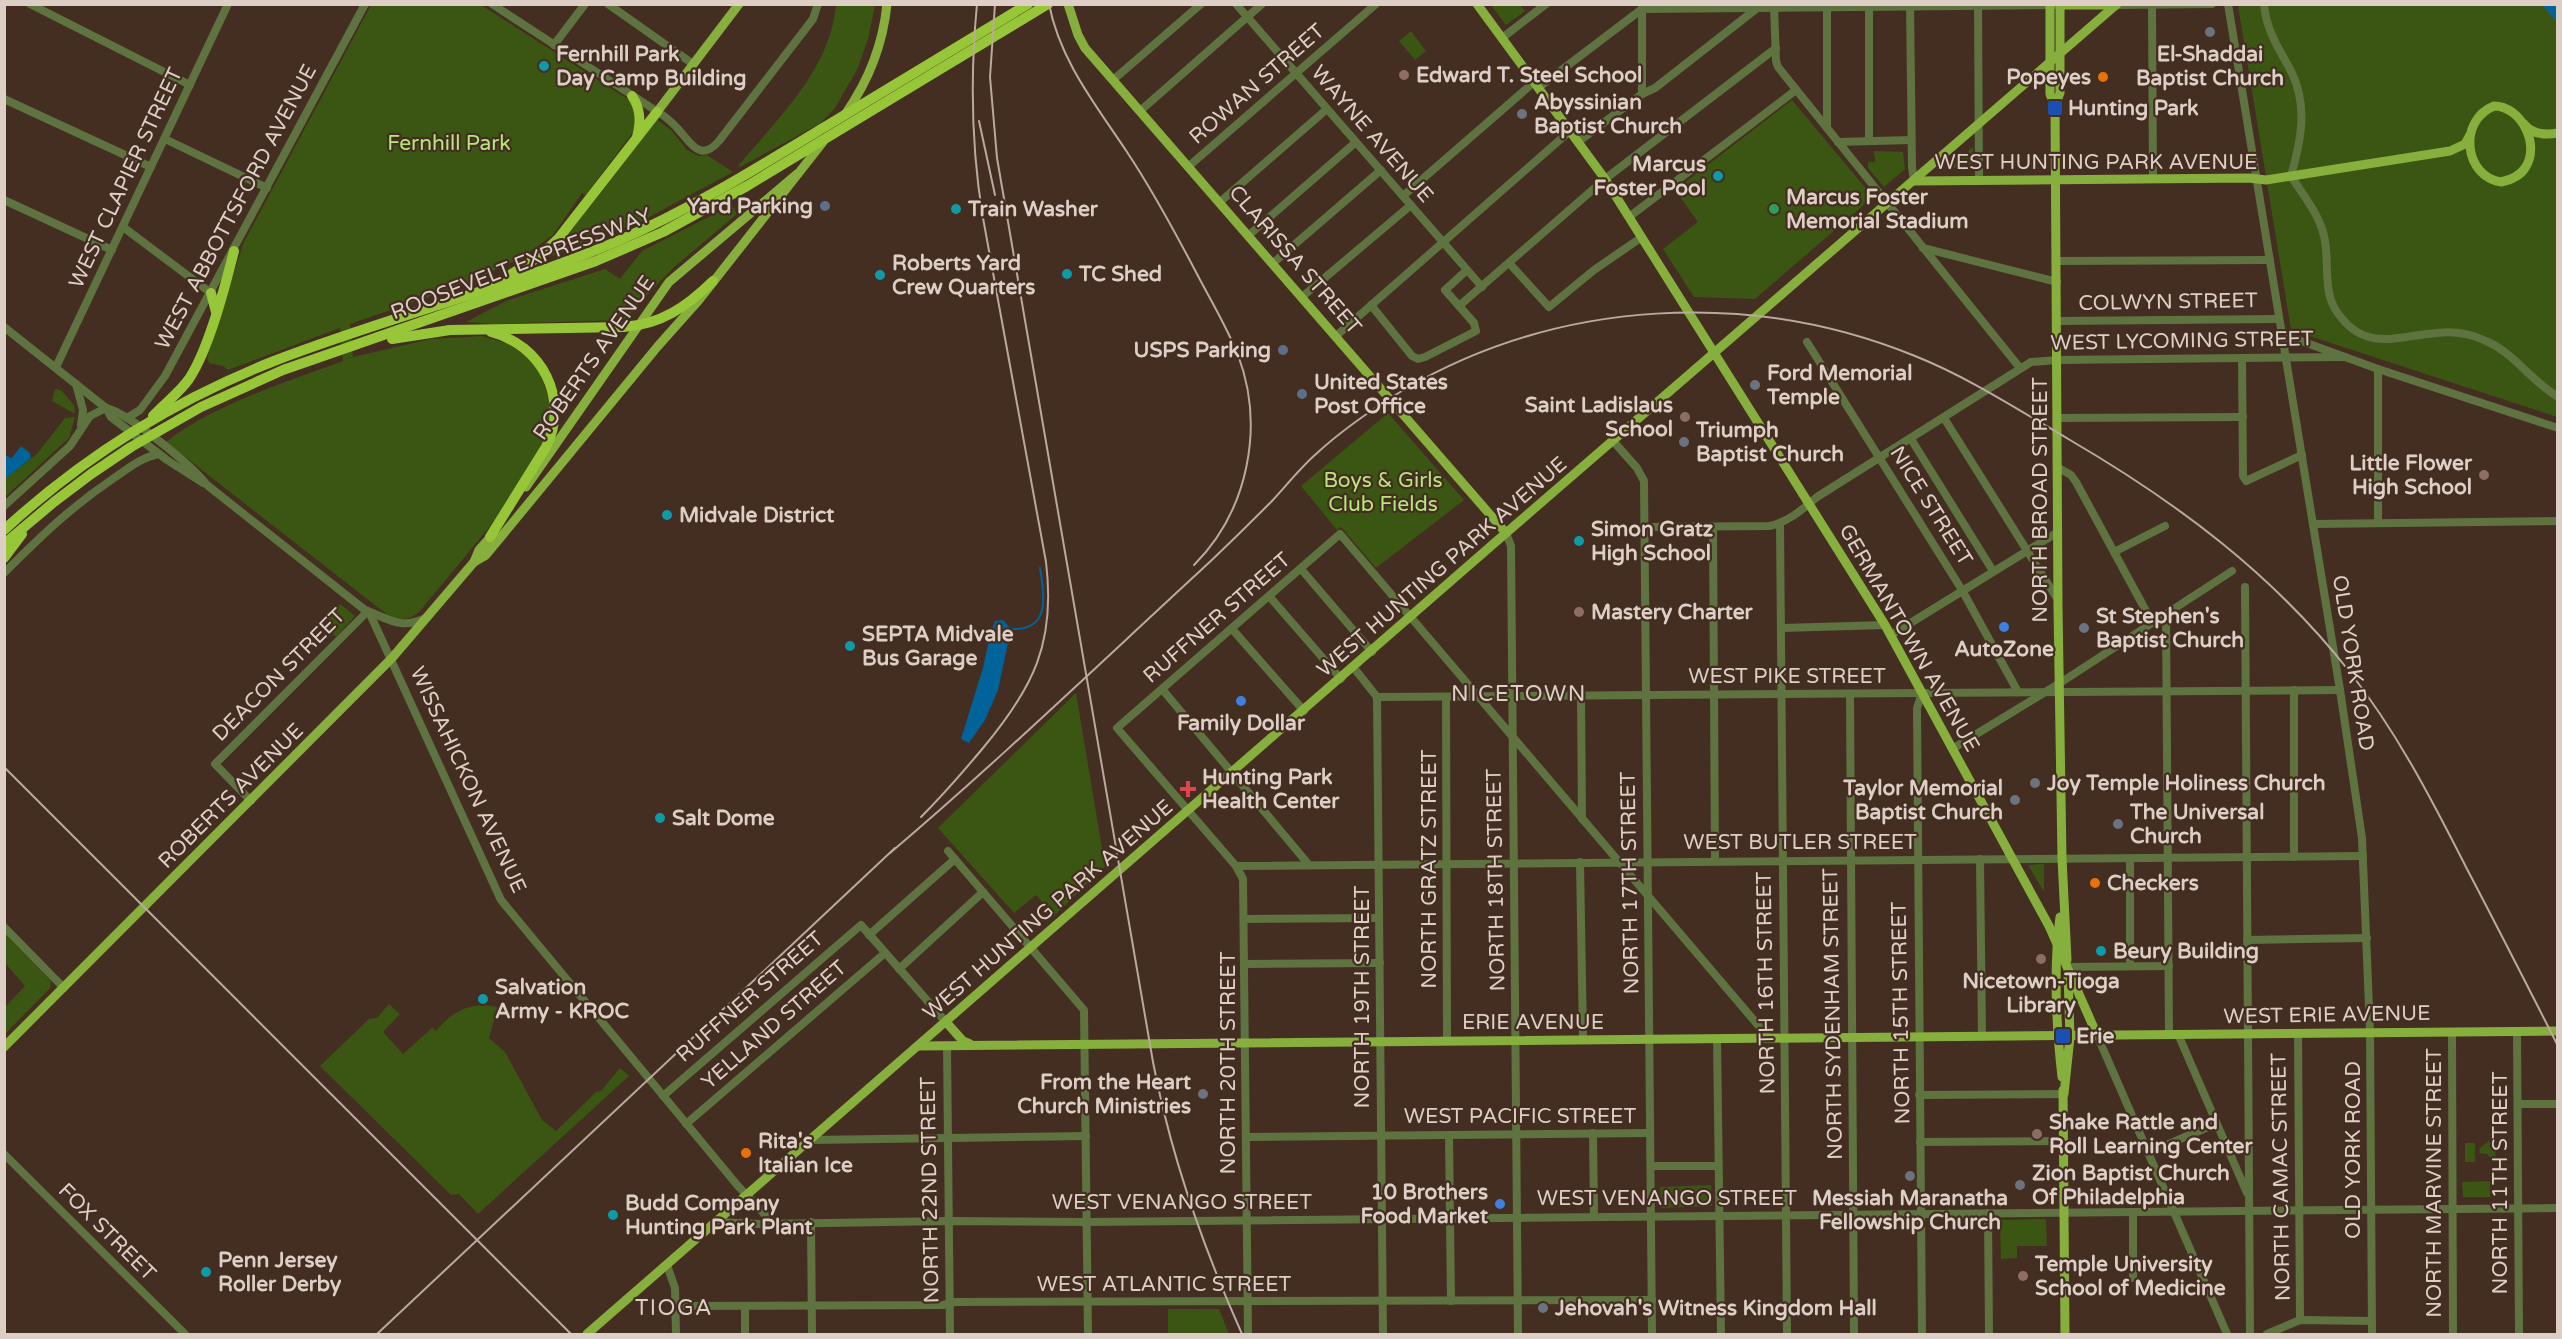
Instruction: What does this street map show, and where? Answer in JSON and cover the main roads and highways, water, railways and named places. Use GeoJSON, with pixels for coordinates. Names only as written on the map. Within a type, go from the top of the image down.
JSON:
{"type":"FeatureCollection","features":[{"type":"Feature","properties":{"kind":"highway","name":"ROOSEVELT EXPRESSWAY"},"geometry":{"type":"LineString","coordinates":[[4,544],[37,516],[112,460],[181,418],[265,378],[618,252],[706,210],[1028,4]]}},
{"type":"Feature","properties":{"kind":"highway","name":"ROOSEVELT EXPRESSWAY"},"geometry":{"type":"LineString","coordinates":[[4,530],[68,476],[110,446],[208,390],[273,361],[592,251],[661,222],[794,152],[1048,4]]}},
{"type":"Feature","properties":{"kind":"highway"},"geometry":{"type":"LineString","coordinates":[[632,96],[639,111],[640,124],[637,137]]}},
{"type":"Feature","properties":{"kind":"highway"},"geometry":{"type":"LineString","coordinates":[[483,289],[531,262],[550,248],[657,112]]}},
{"type":"Feature","properties":{"kind":"highway"},"geometry":{"type":"LineString","coordinates":[[145,426],[189,378],[198,361],[216,314],[234,251]]}},
{"type":"Feature","properties":{"kind":"highway"},"geometry":{"type":"LineString","coordinates":[[352,346],[426,332],[642,325],[672,315],[690,303],[713,281]]}},
{"type":"Feature","properties":{"kind":"highway"},"geometry":{"type":"LineString","coordinates":[[211,293],[216,314]]}},
{"type":"Feature","properties":{"kind":"highway"},"geometry":{"type":"LineString","coordinates":[[476,329],[505,337],[526,349],[545,373],[555,406],[553,431],[546,447],[490,537]]}},
{"type":"Feature","properties":{"kind":"highway"},"geometry":{"type":"LineString","coordinates":[[4,558],[37,516]]}},
{"type":"Feature","properties":{"kind":"main road"},"geometry":{"type":"LineString","coordinates":[[657,112],[740,4]]}},
{"type":"Feature","properties":{"kind":"main road","name":"ROBERTS AVENUE"},"geometry":{"type":"LineString","coordinates":[[474,562],[486,555],[713,281],[840,122],[859,94],[876,58],[887,4]]}},
{"type":"Feature","properties":{"kind":"main road","name":"CLARISSA STREET"},"geometry":{"type":"LineString","coordinates":[[1068,4],[1081,41],[1113,80],[1506,533]]}},
{"type":"Feature","properties":{"kind":"main road","name":"GERMANTOWN AVENUE"},"geometry":{"type":"LineString","coordinates":[[1477,4],[1605,179],[1885,625],[2057,942],[2097,1035]]}},
{"type":"Feature","properties":{"kind":"main road"},"geometry":{"type":"LineString","coordinates":[[2055,5],[2116,5]]}},
{"type":"Feature","properties":{"kind":"main road","name":"NORTH BROAD STREET"},"geometry":{"type":"LineString","coordinates":[[2055,5],[2061,53],[2060,93],[2055,106],[2058,600],[2062,858],[2070,1035],[2064,1094],[2065,1335]]}},
{"type":"Feature","properties":{"kind":"main road","name":"NORTH BROAD STREET"},"geometry":{"type":"LineString","coordinates":[[2055,5],[2049,63],[2050,94],[2055,106]]}},
{"type":"Feature","properties":{"kind":"main road"},"geometry":{"type":"LineString","coordinates":[[1914,181],[2116,5]]}},
{"type":"Feature","properties":{"kind":"main road","name":"WEST HUNTING PARK AVENUE"},"geometry":{"type":"LineString","coordinates":[[2450,151],[2465,144],[2476,119],[2494,106],[2507,108],[2514,112],[2530,130],[2553,134]]}},
{"type":"Feature","properties":{"kind":"main road"},"geometry":{"type":"LineString","coordinates":[[2524,124],[2530,154]]}},
{"type":"Feature","properties":{"kind":"main road","name":"WEST HUNTING PARK AVENUE"},"geometry":{"type":"LineString","coordinates":[[588,1334],[1506,533],[1914,181],[2153,178],[2266,180],[2450,151],[2467,153],[2483,173],[2495,182],[2501,182],[2522,172],[2526,168],[2533,145],[2553,134]]}},
{"type":"Feature","properties":{"kind":"main road"},"geometry":{"type":"LineString","coordinates":[[2470,135],[2475,161]]}},
{"type":"Feature","properties":{"kind":"main road","name":"ROBERTS AVENUE"},"geometry":{"type":"LineString","coordinates":[[4,1047],[392,658],[474,562],[480,550],[510,511],[651,306],[676,275],[797,174]]}},
{"type":"Feature","properties":{"kind":"main road","name":"NORTH BROAD STREET"},"geometry":{"type":"LineString","coordinates":[[2063,894],[2057,942],[2057,1036],[2064,1094]]}},
{"type":"Feature","properties":{"kind":"main road"},"geometry":{"type":"LineString","coordinates":[[946,1022],[963,1041],[970,1044]]}},
{"type":"Feature","properties":{"kind":"main road","name":"WEST ERIE AVENUE"},"geometry":{"type":"LineString","coordinates":[[2097,1035],[2558,1031]]}},
{"type":"Feature","properties":{"kind":"main road","name":"ERIE AVENUE"},"geometry":{"type":"LineString","coordinates":[[919,1046],[1245,1041],[1380,1042],[2097,1035]]}},
{"type":"Feature","properties":{"kind":"water"},"geometry":{"type":"Polygon","coordinates":[[[2544,4],[2557,5],[2557,22],[2543,6],[2544,4]]]}},
{"type":"Feature","properties":{"kind":"water"},"geometry":{"type":"Polygon","coordinates":[[[21,446],[30,453],[31,458],[5,479],[5,455],[12,458],[21,446]]]}},
{"type":"Feature","properties":{"kind":"water"},"geometry":{"type":"Polygon","coordinates":[[[1003,620],[1011,629],[998,690],[985,720],[969,743],[961,739],[983,668],[991,631],[995,621],[1003,620]]]}},
{"type":"Feature","properties":{"kind":"waterway"},"geometry":{"type":"LineString","coordinates":[[1011,629],[1024,628],[1039,618],[1043,601],[1040,568]]}},
{"type":"Feature","properties":{"kind":"railway"},"geometry":{"type":"LineString","coordinates":[[921,817],[975,757],[1015,705],[1037,663],[1044,641],[1047,617],[1046,562],[979,191],[973,111],[973,58],[977,4]]}},
{"type":"Feature","properties":{"kind":"railway"},"geometry":{"type":"LineString","coordinates":[[995,4],[990,77],[997,158],[1153,1062],[1169,1132],[1201,1235],[1242,1334]]}},
{"type":"Feature","properties":{"kind":"railway"},"geometry":{"type":"LineString","coordinates":[[1049,4],[1061,45],[1070,63],[1080,82],[1137,167],[1172,227],[1229,334],[1246,382],[1250,411],[1250,439],[1239,494],[1213,543],[1194,565]]}},
{"type":"Feature","properties":{"kind":"railway"},"geometry":{"type":"LineString","coordinates":[[979,121],[995,195]]}},
{"type":"Feature","properties":{"kind":"railway"},"geometry":{"type":"LineString","coordinates":[[890,853],[1008,749],[1209,563],[1316,454],[1359,419],[1405,389],[1465,359],[1527,336],[1591,321],[1656,314],[1722,313],[1788,320],[1852,334],[1915,356],[2013,406],[2109,464],[2185,514],[2255,571],[2288,602],[2349,671],[2383,718],[2413,767],[2558,1046]]}},
{"type":"Feature","properties":{"kind":"railway"},"geometry":{"type":"LineString","coordinates":[[4,767],[571,1334]]}},
{"type":"Feature","properties":{"kind":"railway"},"geometry":{"type":"LineString","coordinates":[[377,1334],[895,848]]}},
{"type":"Feature","properties":{"kind":"place","name":"El-Shaddai Baptist Church"},"geometry":{"type":"Point","coordinates":[2210,32]}},
{"type":"Feature","properties":{"kind":"place","name":"Fernhill Park Day Camp Building"},"geometry":{"type":"Point","coordinates":[544,66]}},
{"type":"Feature","properties":{"kind":"place","name":"Edward T. Steel School"},"geometry":{"type":"Point","coordinates":[1404,75]}},
{"type":"Feature","properties":{"kind":"place","name":"Popeyes"},"geometry":{"type":"Point","coordinates":[2103,77]}},
{"type":"Feature","properties":{"kind":"place","name":"Hunting Park"},"geometry":{"type":"Point","coordinates":[2055,108]}},
{"type":"Feature","properties":{"kind":"place","name":"Abyssinian Baptist Church"},"geometry":{"type":"Point","coordinates":[1522,114]}},
{"type":"Feature","properties":{"kind":"place","name":"Marcus Foster Pool"},"geometry":{"type":"Point","coordinates":[1718,176]}},
{"type":"Feature","properties":{"kind":"place","name":"Yard Parking"},"geometry":{"type":"Point","coordinates":[825,206]}},
{"type":"Feature","properties":{"kind":"place","name":"Train Washer"},"geometry":{"type":"Point","coordinates":[956,209]}},
{"type":"Feature","properties":{"kind":"place","name":"Marcus Foster Memorial Stadium"},"geometry":{"type":"Point","coordinates":[1774,209]}},
{"type":"Feature","properties":{"kind":"place","name":"TC Shed"},"geometry":{"type":"Point","coordinates":[1067,274]}},
{"type":"Feature","properties":{"kind":"place","name":"Roberts Yard Crew Quarters"},"geometry":{"type":"Point","coordinates":[880,275]}},
{"type":"Feature","properties":{"kind":"place","name":"USPS Parking"},"geometry":{"type":"Point","coordinates":[1283,350]}},
{"type":"Feature","properties":{"kind":"place","name":"Ford Memorial Temple"},"geometry":{"type":"Point","coordinates":[1755,385]}},
{"type":"Feature","properties":{"kind":"place","name":"United States Post Office"},"geometry":{"type":"Point","coordinates":[1302,394]}},
{"type":"Feature","properties":{"kind":"place","name":"Saint Ladislaus School"},"geometry":{"type":"Point","coordinates":[1685,417]}},
{"type":"Feature","properties":{"kind":"place","name":"Triumph Baptist Church"},"geometry":{"type":"Point","coordinates":[1684,442]}},
{"type":"Feature","properties":{"kind":"place","name":"Little Flower High School"},"geometry":{"type":"Point","coordinates":[2484,475]}},
{"type":"Feature","properties":{"kind":"place","name":"Midvale District"},"geometry":{"type":"Point","coordinates":[667,515]}},
{"type":"Feature","properties":{"kind":"place","name":"Simon Gratz High School"},"geometry":{"type":"Point","coordinates":[1579,541]}},
{"type":"Feature","properties":{"kind":"place","name":"Mastery Charter"},"geometry":{"type":"Point","coordinates":[1579,612]}},
{"type":"Feature","properties":{"kind":"place","name":"AutoZone"},"geometry":{"type":"Point","coordinates":[2004,627]}},
{"type":"Feature","properties":{"kind":"place","name":"St Stephen's Baptist Church"},"geometry":{"type":"Point","coordinates":[2084,628]}},
{"type":"Feature","properties":{"kind":"place","name":"SEPTA Midvale Bus Garage"},"geometry":{"type":"Point","coordinates":[850,646]}},
{"type":"Feature","properties":{"kind":"place","name":"Family Dollar"},"geometry":{"type":"Point","coordinates":[1241,701]}},
{"type":"Feature","properties":{"kind":"place","name":"Joy Temple Holiness Church"},"geometry":{"type":"Point","coordinates":[2035,783]}},
{"type":"Feature","properties":{"kind":"place","name":"Hunting Park Health Center"},"geometry":{"type":"Point","coordinates":[1188,789]}},
{"type":"Feature","properties":{"kind":"place","name":"Taylor Memorial Baptist Church"},"geometry":{"type":"Point","coordinates":[2015,800]}},
{"type":"Feature","properties":{"kind":"place","name":"Salt Dome"},"geometry":{"type":"Point","coordinates":[660,818]}},
{"type":"Feature","properties":{"kind":"place","name":"The Universal Church"},"geometry":{"type":"Point","coordinates":[2118,824]}},
{"type":"Feature","properties":{"kind":"place","name":"Checkers"},"geometry":{"type":"Point","coordinates":[2095,883]}},
{"type":"Feature","properties":{"kind":"place","name":"Beury Building"},"geometry":{"type":"Point","coordinates":[2101,951]}},
{"type":"Feature","properties":{"kind":"place","name":"Nicetown-Tioga Library"},"geometry":{"type":"Point","coordinates":[2041,959]}},
{"type":"Feature","properties":{"kind":"place","name":"Salvation Army - KROC"},"geometry":{"type":"Point","coordinates":[483,999]}},
{"type":"Feature","properties":{"kind":"place","name":"Erie"},"geometry":{"type":"Point","coordinates":[2063,1036]}},
{"type":"Feature","properties":{"kind":"place","name":"From the Heart Church Ministries"},"geometry":{"type":"Point","coordinates":[1203,1094]}},
{"type":"Feature","properties":{"kind":"place","name":"Shake Rattle and Roll Learning Center"},"geometry":{"type":"Point","coordinates":[2037,1134]}},
{"type":"Feature","properties":{"kind":"place","name":"Rita's Italian Ice"},"geometry":{"type":"Point","coordinates":[746,1153]}},
{"type":"Feature","properties":{"kind":"place","name":"Messiah Maranatha Fellowship Church"},"geometry":{"type":"Point","coordinates":[1910,1176]}},
{"type":"Feature","properties":{"kind":"place","name":"Zion Baptist Church Of Philadelphia"},"geometry":{"type":"Point","coordinates":[2020,1185]}},
{"type":"Feature","properties":{"kind":"place","name":"10 Brothers Food Market"},"geometry":{"type":"Point","coordinates":[1500,1204]}},
{"type":"Feature","properties":{"kind":"place","name":"Budd Company Hunting Park Plant"},"geometry":{"type":"Point","coordinates":[613,1215]}},
{"type":"Feature","properties":{"kind":"place","name":"Penn Jersey Roller Derby"},"geometry":{"type":"Point","coordinates":[206,1272]}},
{"type":"Feature","properties":{"kind":"place","name":"Temple University School of Medicine"},"geometry":{"type":"Point","coordinates":[2023,1276]}},
{"type":"Feature","properties":{"kind":"place","name":"Jehovah's Witness Kingdom Hall"},"geometry":{"type":"Point","coordinates":[1543,1308]}},
{"type":"Feature","properties":{"kind":"district","name":"NICETOWN"},"geometry":{"type":"Point","coordinates":[1519,694]}},
{"type":"Feature","properties":{"kind":"district","name":"TIOGA"},"geometry":{"type":"Point","coordinates":[674,1308]}},
{"type":"Feature","properties":{"kind":"park label","name":"Fernhill Park"},"geometry":{"type":"Point","coordinates":[449,143]}},
{"type":"Feature","properties":{"kind":"park label","name":"Boys & Girls Club Fields"},"geometry":{"type":"Point","coordinates":[1383,492]}}]}
